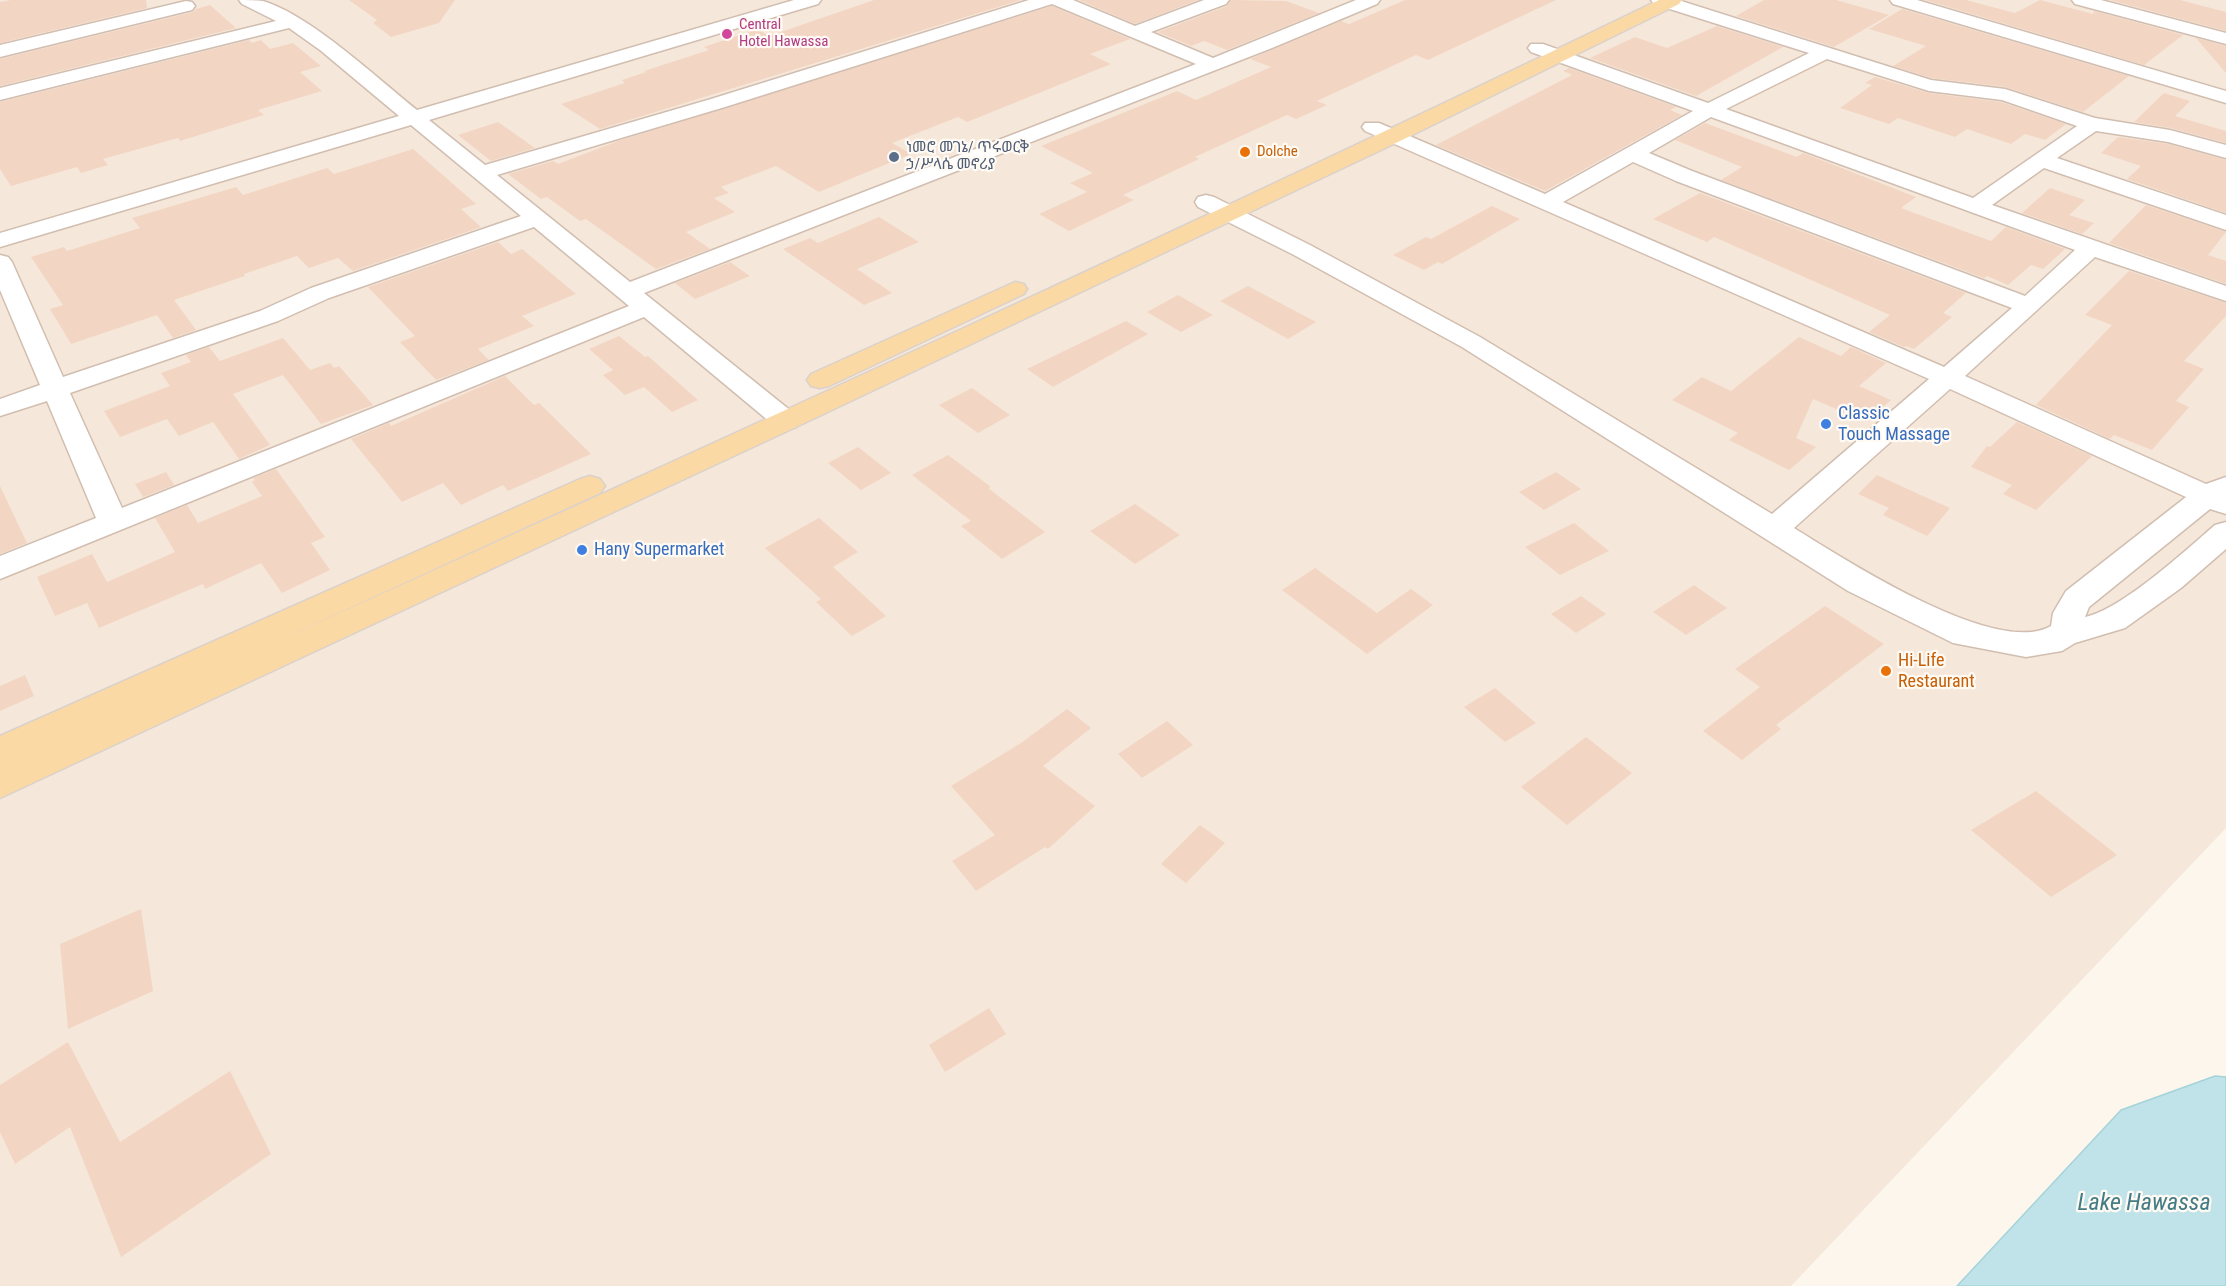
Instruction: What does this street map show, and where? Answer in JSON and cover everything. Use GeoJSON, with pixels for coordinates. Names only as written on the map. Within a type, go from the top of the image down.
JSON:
{"type":"FeatureCollection","features":[{"type":"Feature","properties":{"kind":"main road"},"geometry":{"type":"LineString","coordinates":[[1548,52],[1640,0]]}},
{"type":"Feature","properties":{"kind":"main road"},"geometry":{"type":"LineString","coordinates":[[0,783],[362,602],[1383,132],[1548,52],[1667,1]]}},
{"type":"Feature","properties":{"kind":"main road"},"geometry":{"type":"LineString","coordinates":[[0,752],[362,602]]}},
{"type":"Feature","properties":{"kind":"street"},"geometry":{"type":"LineString","coordinates":[[248,0],[292,22],[326,46],[776,413]]}},
{"type":"Feature","properties":{"kind":"street"},"geometry":{"type":"LineString","coordinates":[[0,240],[770,0]]}},
{"type":"Feature","properties":{"kind":"street"},"geometry":{"type":"LineString","coordinates":[[0,225],[408,114],[812,0]]}},
{"type":"Feature","properties":{"kind":"street"},"geometry":{"type":"LineString","coordinates":[[483,172],[718,103],[1047,0]]}},
{"type":"Feature","properties":{"kind":"street"},"geometry":{"type":"LineString","coordinates":[[1058,0],[1212,64]]}},
{"type":"Feature","properties":{"kind":"street"},"geometry":{"type":"LineString","coordinates":[[1135,32],[1220,0]]}},
{"type":"Feature","properties":{"kind":"street"},"geometry":{"type":"LineString","coordinates":[[0,568],[636,300],[1212,64],[1275,41],[1332,6],[1371,0]]}},
{"type":"Feature","properties":{"kind":"street"},"geometry":{"type":"LineString","coordinates":[[1899,0],[2224,94]]}},
{"type":"Feature","properties":{"kind":"street"},"geometry":{"type":"LineString","coordinates":[[2081,0],[2107,3],[2226,39]]}},
{"type":"Feature","properties":{"kind":"street"},"geometry":{"type":"LineString","coordinates":[[1667,1],[1938,87],[2005,95],[2092,124],[2170,136],[2226,152]]}},
{"type":"Feature","properties":{"kind":"street"},"geometry":{"type":"LineString","coordinates":[[0,48],[183,2]]}},
{"type":"Feature","properties":{"kind":"street"},"geometry":{"type":"LineString","coordinates":[[0,94],[292,22]]}},
{"type":"Feature","properties":{"kind":"street"},"geometry":{"type":"LineString","coordinates":[[1548,52],[2091,248],[2226,294]]}},
{"type":"Feature","properties":{"kind":"street"},"geometry":{"type":"LineString","coordinates":[[1545,203],[1710,109],[1826,52]]}},
{"type":"Feature","properties":{"kind":"street"},"geometry":{"type":"LineString","coordinates":[[2203,109],[2224,94]]}},
{"type":"Feature","properties":{"kind":"street"},"geometry":{"type":"LineString","coordinates":[[2170,136],[2187,123]]}},
{"type":"Feature","properties":{"kind":"street"},"geometry":{"type":"LineString","coordinates":[[1976,206],[2092,124]]}},
{"type":"Feature","properties":{"kind":"street"},"geometry":{"type":"LineString","coordinates":[[1383,132],[2220,495]]}},
{"type":"Feature","properties":{"kind":"street"},"geometry":{"type":"LineString","coordinates":[[1631,153],[1684,176],[2029,306]]}},
{"type":"Feature","properties":{"kind":"street"},"geometry":{"type":"LineString","coordinates":[[2041,160],[2226,223]]}},
{"type":"Feature","properties":{"kind":"street"},"geometry":{"type":"LineString","coordinates":[[1217,208],[1302,250],[1471,342],[1859,583],[1965,634],[2026,645],[2050,642],[2067,632],[2094,627],[2114,620],[2170,580],[2226,532]]}},
{"type":"Feature","properties":{"kind":"street"},"geometry":{"type":"LineString","coordinates":[[0,408],[269,316],[320,293],[537,218]]}},
{"type":"Feature","properties":{"kind":"street"},"geometry":{"type":"LineString","coordinates":[[1774,530],[2029,306],[2091,248]]}},
{"type":"Feature","properties":{"kind":"street"},"geometry":{"type":"LineString","coordinates":[[0,262],[113,522]]}},
{"type":"Feature","properties":{"kind":"street"},"geometry":{"type":"LineString","coordinates":[[2067,632],[2069,614],[2077,599],[2220,495]]}},
{"type":"Feature","properties":{"kind":"shaded area"},"geometry":{"type":"Polygon","coordinates":[[[0,0],[2226,0],[2226,828],[1791,1286],[0,1286],[0,0]]]}},
{"type":"Feature","properties":{"kind":"water","name":"Lake Hawassa"},"geometry":{"type":"Polygon","coordinates":[[[2215,1076],[2226,1077],[2226,1286],[1957,1286],[2121,1110],[2215,1076]]]}},
{"type":"Feature","properties":{"kind":"building"},"geometry":{"type":"Polygon","coordinates":[[[11,0],[146,0],[147,8],[0,43],[0,2],[11,0]]]}},
{"type":"Feature","properties":{"kind":"building"},"geometry":{"type":"Polygon","coordinates":[[[349,0],[455,0],[439,23],[391,37],[373,23],[377,20],[349,0]]]}},
{"type":"Feature","properties":{"kind":"building"},"geometry":{"type":"Polygon","coordinates":[[[874,0],[1021,0],[600,129],[561,104],[625,83],[622,80],[709,50],[704,47],[757,29],[769,36],[874,0]]]}},
{"type":"Feature","properties":{"kind":"building"},"geometry":{"type":"Polygon","coordinates":[[[1079,0],[1198,0],[1135,24],[1079,0]]]}},
{"type":"Feature","properties":{"kind":"building"},"geometry":{"type":"Polygon","coordinates":[[[1231,0],[1286,1],[1319,13],[1227,50],[1204,41],[1191,46],[1158,32],[1227,6],[1231,0]]]}},
{"type":"Feature","properties":{"kind":"building"},"geometry":{"type":"Polygon","coordinates":[[[1405,0],[1556,0],[1428,60],[1416,55],[1317,101],[1327,105],[1296,119],[1287,115],[1195,157],[1199,159],[1123,195],[1134,200],[1069,231],[1039,214],[1087,192],[1070,183],[1093,173],[1041,146],[1177,91],[1196,100],[1271,67],[1250,59],[1341,21],[1349,24],[1405,0]]]}},
{"type":"Feature","properties":{"kind":"building"},"geometry":{"type":"Polygon","coordinates":[[[1764,0],[1836,0],[1889,15],[1834,47],[1736,16],[1764,0]]]}},
{"type":"Feature","properties":{"kind":"building"},"geometry":{"type":"Polygon","coordinates":[[[1925,0],[1966,0],[2015,13],[2040,0],[2093,14],[2094,11],[2183,35],[2144,65],[1925,0]]]}},
{"type":"Feature","properties":{"kind":"building"},"geometry":{"type":"Polygon","coordinates":[[[2110,0],[2180,0],[2226,12],[2226,31],[2110,0]]]}},
{"type":"Feature","properties":{"kind":"building"},"geometry":{"type":"Polygon","coordinates":[[[210,5],[236,28],[0,86],[0,59],[193,12],[210,5]]]}},
{"type":"Feature","properties":{"kind":"building"},"geometry":{"type":"Polygon","coordinates":[[[1052,6],[1130,39],[1090,54],[1111,64],[967,122],[958,117],[892,143],[911,154],[819,192],[776,166],[721,187],[729,193],[714,198],[735,212],[686,232],[710,249],[656,269],[586,219],[580,221],[547,197],[541,199],[508,174],[553,161],[558,164],[618,141],[1052,6]]]}},
{"type":"Feature","properties":{"kind":"building"},"geometry":{"type":"Polygon","coordinates":[[[1902,9],[2129,76],[2083,112],[2005,87],[1931,78],[1893,66],[1926,46],[1869,29],[1902,9]]]}},
{"type":"Feature","properties":{"kind":"building"},"geometry":{"type":"Polygon","coordinates":[[[1717,26],[1783,47],[1696,96],[1590,58],[1635,37],[1667,48],[1717,26]]]}},
{"type":"Feature","properties":{"kind":"building"},"geometry":{"type":"Polygon","coordinates":[[[2196,38],[2226,46],[2226,73],[2196,38]]]}},
{"type":"Feature","properties":{"kind":"building"},"geometry":{"type":"Polygon","coordinates":[[[249,40],[252,43],[261,40],[270,49],[293,43],[321,66],[300,72],[322,91],[258,110],[264,115],[180,141],[178,138],[103,159],[108,165],[81,173],[77,167],[11,186],[0,169],[0,102],[249,40]]]}},
{"type":"Feature","properties":{"kind":"building"},"geometry":{"type":"Polygon","coordinates":[[[1569,68],[1676,107],[1670,110],[1682,115],[1545,191],[1436,145],[1572,75],[1563,71],[1569,68]]]}},
{"type":"Feature","properties":{"kind":"building"},"geometry":{"type":"Polygon","coordinates":[[[1875,77],[1929,93],[2001,102],[2066,124],[2045,140],[2025,134],[2011,144],[1967,129],[1955,137],[1898,118],[1889,124],[1840,108],[1872,85],[1865,83],[1875,77]]]}},
{"type":"Feature","properties":{"kind":"building"},"geometry":{"type":"Polygon","coordinates":[[[2164,93],[2190,101],[2175,116],[2226,131],[2226,143],[2171,128],[2134,122],[2164,93]]]}},
{"type":"Feature","properties":{"kind":"building"},"geometry":{"type":"Polygon","coordinates":[[[498,122],[535,148],[491,161],[458,135],[498,122]]]}},
{"type":"Feature","properties":{"kind":"building"},"geometry":{"type":"Polygon","coordinates":[[[1705,123],[1797,157],[1803,153],[1916,197],[1901,208],[1991,241],[2006,227],[2065,249],[2043,269],[2031,265],[2008,285],[1987,276],[1984,278],[1721,180],[1742,167],[1675,140],[1705,123]]]}},
{"type":"Feature","properties":{"kind":"building"},"geometry":{"type":"Polygon","coordinates":[[[2118,137],[2168,144],[2226,160],[2226,213],[2127,179],[2141,166],[2101,153],[2118,137]]]}},
{"type":"Feature","properties":{"kind":"building"},"geometry":{"type":"Polygon","coordinates":[[[413,149],[476,204],[461,209],[481,227],[353,271],[338,258],[309,268],[297,256],[244,274],[245,276],[174,300],[196,330],[173,338],[157,315],[71,344],[50,309],[63,305],[31,257],[64,247],[67,251],[140,228],[132,218],[236,187],[243,195],[327,168],[334,174],[413,149]]]}},
{"type":"Feature","properties":{"kind":"building"},"geometry":{"type":"Polygon","coordinates":[[[2050,188],[2085,200],[2069,215],[2094,223],[2082,234],[2022,213],[2050,188]]]}},
{"type":"Feature","properties":{"kind":"building"},"geometry":{"type":"Polygon","coordinates":[[[1700,193],[1966,293],[1943,313],[1952,317],[1914,349],[1904,347],[1869,332],[1890,315],[1714,237],[1707,242],[1653,219],[1700,193]]]}},
{"type":"Feature","properties":{"kind":"building"},"geometry":{"type":"Polygon","coordinates":[[[2146,205],[2226,232],[2208,255],[2226,261],[2226,284],[2109,243],[2146,205]]]}},
{"type":"Feature","properties":{"kind":"building"},"geometry":{"type":"Polygon","coordinates":[[[1492,206],[1520,219],[1442,264],[1438,262],[1424,270],[1393,255],[1426,237],[1431,239],[1492,206]]]}},
{"type":"Feature","properties":{"kind":"building"},"geometry":{"type":"Polygon","coordinates":[[[879,217],[919,242],[857,269],[892,293],[864,305],[783,249],[810,238],[818,243],[879,217]]]}},
{"type":"Feature","properties":{"kind":"building"},"geometry":{"type":"Polygon","coordinates":[[[498,242],[511,254],[522,249],[576,294],[522,316],[534,326],[478,349],[489,360],[436,380],[400,342],[415,336],[368,287],[498,242]]]}},
{"type":"Feature","properties":{"kind":"building"},"geometry":{"type":"Polygon","coordinates":[[[730,262],[750,276],[695,299],[675,283],[730,262]]]}},
{"type":"Feature","properties":{"kind":"building"},"geometry":{"type":"Polygon","coordinates":[[[2129,271],[2226,303],[2226,316],[2184,361],[2204,369],[2176,401],[2189,407],[2152,450],[2114,435],[2110,439],[2036,405],[2112,325],[2085,315],[2129,271]]]}},
{"type":"Feature","properties":{"kind":"building"},"geometry":{"type":"Polygon","coordinates":[[[1248,286],[1316,322],[1288,339],[1220,301],[1248,286]]]}},
{"type":"Feature","properties":{"kind":"building"},"geometry":{"type":"Polygon","coordinates":[[[1178,295],[1213,315],[1181,332],[1147,312],[1178,295]]]}},
{"type":"Feature","properties":{"kind":"building"},"geometry":{"type":"Polygon","coordinates":[[[1126,321],[1148,334],[1053,387],[1027,369],[1126,321]]]}},
{"type":"Feature","properties":{"kind":"building"},"geometry":{"type":"Polygon","coordinates":[[[619,336],[645,357],[648,356],[698,400],[672,412],[644,387],[625,395],[603,375],[613,370],[589,349],[619,336]]]}},
{"type":"Feature","properties":{"kind":"building"},"geometry":{"type":"Polygon","coordinates":[[[1799,337],[1841,356],[1851,347],[1886,363],[1859,386],[1891,400],[1866,422],[1813,399],[1796,438],[1816,447],[1789,470],[1729,440],[1738,433],[1672,400],[1702,377],[1731,391],[1799,337]]]}},
{"type":"Feature","properties":{"kind":"building"},"geometry":{"type":"Polygon","coordinates":[[[283,338],[310,370],[330,363],[334,368],[339,366],[373,405],[321,424],[283,375],[233,394],[270,445],[239,459],[213,422],[179,436],[167,419],[120,437],[104,411],[170,386],[161,373],[191,362],[186,355],[209,347],[220,361],[283,338]]]}},
{"type":"Feature","properties":{"kind":"building"},"geometry":{"type":"Polygon","coordinates":[[[505,376],[534,405],[539,403],[591,454],[508,491],[503,485],[461,505],[443,483],[402,502],[351,439],[389,423],[391,426],[505,376]]]}},
{"type":"Feature","properties":{"kind":"building"},"geometry":{"type":"Polygon","coordinates":[[[972,388],[1010,415],[978,433],[939,405],[972,388]]]}},
{"type":"Feature","properties":{"kind":"building"},"geometry":{"type":"Polygon","coordinates":[[[2017,422],[2092,456],[2036,510],[2003,494],[2012,485],[1971,467],[1987,446],[1990,447],[2017,422]]]}},
{"type":"Feature","properties":{"kind":"building"},"geometry":{"type":"Polygon","coordinates":[[[858,447],[891,473],[861,490],[828,463],[858,447]]]}},
{"type":"Feature","properties":{"kind":"building"},"geometry":{"type":"Polygon","coordinates":[[[948,455],[1045,532],[1002,559],[961,526],[971,521],[912,475],[948,455]]]}},
{"type":"Feature","properties":{"kind":"building"},"geometry":{"type":"Polygon","coordinates":[[[276,469],[325,537],[311,543],[330,570],[282,593],[261,563],[205,589],[203,584],[99,628],[87,603],[55,616],[37,577],[92,554],[107,582],[175,552],[155,518],[187,505],[198,523],[262,496],[252,482],[255,480],[253,478],[276,469]]]}},
{"type":"Feature","properties":{"kind":"building"},"geometry":{"type":"Polygon","coordinates":[[[166,472],[174,485],[143,497],[135,484],[166,472]]]}},
{"type":"Feature","properties":{"kind":"building"},"geometry":{"type":"Polygon","coordinates":[[[1556,472],[1581,489],[1544,510],[1519,492],[1556,472]]]}},
{"type":"Feature","properties":{"kind":"building"},"geometry":{"type":"Polygon","coordinates":[[[1877,475],[1950,508],[1927,536],[1883,515],[1889,508],[1858,494],[1877,475]]]}},
{"type":"Feature","properties":{"kind":"building"},"geometry":{"type":"Polygon","coordinates":[[[0,486],[27,543],[0,554],[0,486]]]}},
{"type":"Feature","properties":{"kind":"building"},"geometry":{"type":"Polygon","coordinates":[[[1135,504],[1180,535],[1135,564],[1090,531],[1135,504]]]}},
{"type":"Feature","properties":{"kind":"building"},"geometry":{"type":"Polygon","coordinates":[[[819,518],[858,552],[833,567],[886,616],[852,636],[816,602],[821,599],[765,548],[819,518]]]}},
{"type":"Feature","properties":{"kind":"building"},"geometry":{"type":"Polygon","coordinates":[[[1574,523],[1609,551],[1560,575],[1525,547],[1574,523]]]}},
{"type":"Feature","properties":{"kind":"building"},"geometry":{"type":"Polygon","coordinates":[[[1315,568],[1377,613],[1411,589],[1433,605],[1367,654],[1282,590],[1315,568]]]}},
{"type":"Feature","properties":{"kind":"building"},"geometry":{"type":"Polygon","coordinates":[[[1694,585],[1727,608],[1686,635],[1653,612],[1694,585]]]}},
{"type":"Feature","properties":{"kind":"building"},"geometry":{"type":"Polygon","coordinates":[[[1581,596],[1606,614],[1576,633],[1551,614],[1581,596]]]}},
{"type":"Feature","properties":{"kind":"building"},"geometry":{"type":"Polygon","coordinates":[[[1825,606],[1884,644],[1776,725],[1781,729],[1742,760],[1703,731],[1760,687],[1735,669],[1825,606]]]}},
{"type":"Feature","properties":{"kind":"building"},"geometry":{"type":"Polygon","coordinates":[[[25,675],[34,696],[0,711],[0,686],[25,675]]]}},
{"type":"Feature","properties":{"kind":"building"},"geometry":{"type":"Polygon","coordinates":[[[1495,688],[1536,723],[1505,742],[1464,707],[1495,688]]]}},
{"type":"Feature","properties":{"kind":"building"},"geometry":{"type":"Polygon","coordinates":[[[1067,709],[1091,728],[1043,766],[1095,806],[1048,849],[1045,847],[976,891],[952,861],[995,835],[951,786],[1021,743],[1067,709]]]}},
{"type":"Feature","properties":{"kind":"building"},"geometry":{"type":"Polygon","coordinates":[[[1167,721],[1193,745],[1142,778],[1118,754],[1167,721]]]}},
{"type":"Feature","properties":{"kind":"building"},"geometry":{"type":"Polygon","coordinates":[[[1586,737],[1632,773],[1567,825],[1521,787],[1586,737]]]}},
{"type":"Feature","properties":{"kind":"building"},"geometry":{"type":"Polygon","coordinates":[[[2036,791],[2117,855],[2051,897],[1971,830],[2036,791]]]}},
{"type":"Feature","properties":{"kind":"building"},"geometry":{"type":"Polygon","coordinates":[[[1200,825],[1225,843],[1186,883],[1161,864],[1200,825]]]}},
{"type":"Feature","properties":{"kind":"building"},"geometry":{"type":"Polygon","coordinates":[[[141,909],[153,991],[68,1029],[60,944],[141,909]]]}},
{"type":"Feature","properties":{"kind":"building"},"geometry":{"type":"Polygon","coordinates":[[[989,1008],[1006,1034],[945,1072],[929,1045],[989,1008]]]}},
{"type":"Feature","properties":{"kind":"building"},"geometry":{"type":"Polygon","coordinates":[[[68,1042],[120,1142],[230,1071],[271,1154],[121,1257],[70,1127],[15,1164],[0,1132],[0,1085],[68,1042]]]}},
{"type":"Feature","properties":{"kind":"place","name":"Central Hotel Hawassa"},"geometry":{"type":"Point","coordinates":[727,34]}},
{"type":"Feature","properties":{"kind":"place","name":"Dolche"},"geometry":{"type":"Point","coordinates":[1245,152]}},
{"type":"Feature","properties":{"kind":"place","name":"ነመሮ መገኔ/ ጥሩወርቅ ኃ/ሥላሴ መኖሪያ"},"geometry":{"type":"Point","coordinates":[894,157]}},
{"type":"Feature","properties":{"kind":"place","name":"Classic Touch Massage"},"geometry":{"type":"Point","coordinates":[1826,424]}},
{"type":"Feature","properties":{"kind":"place","name":"Hany Supermarket"},"geometry":{"type":"Point","coordinates":[582,550]}},
{"type":"Feature","properties":{"kind":"place","name":"Hi-Life Restaurant"},"geometry":{"type":"Point","coordinates":[1886,671]}}]}
